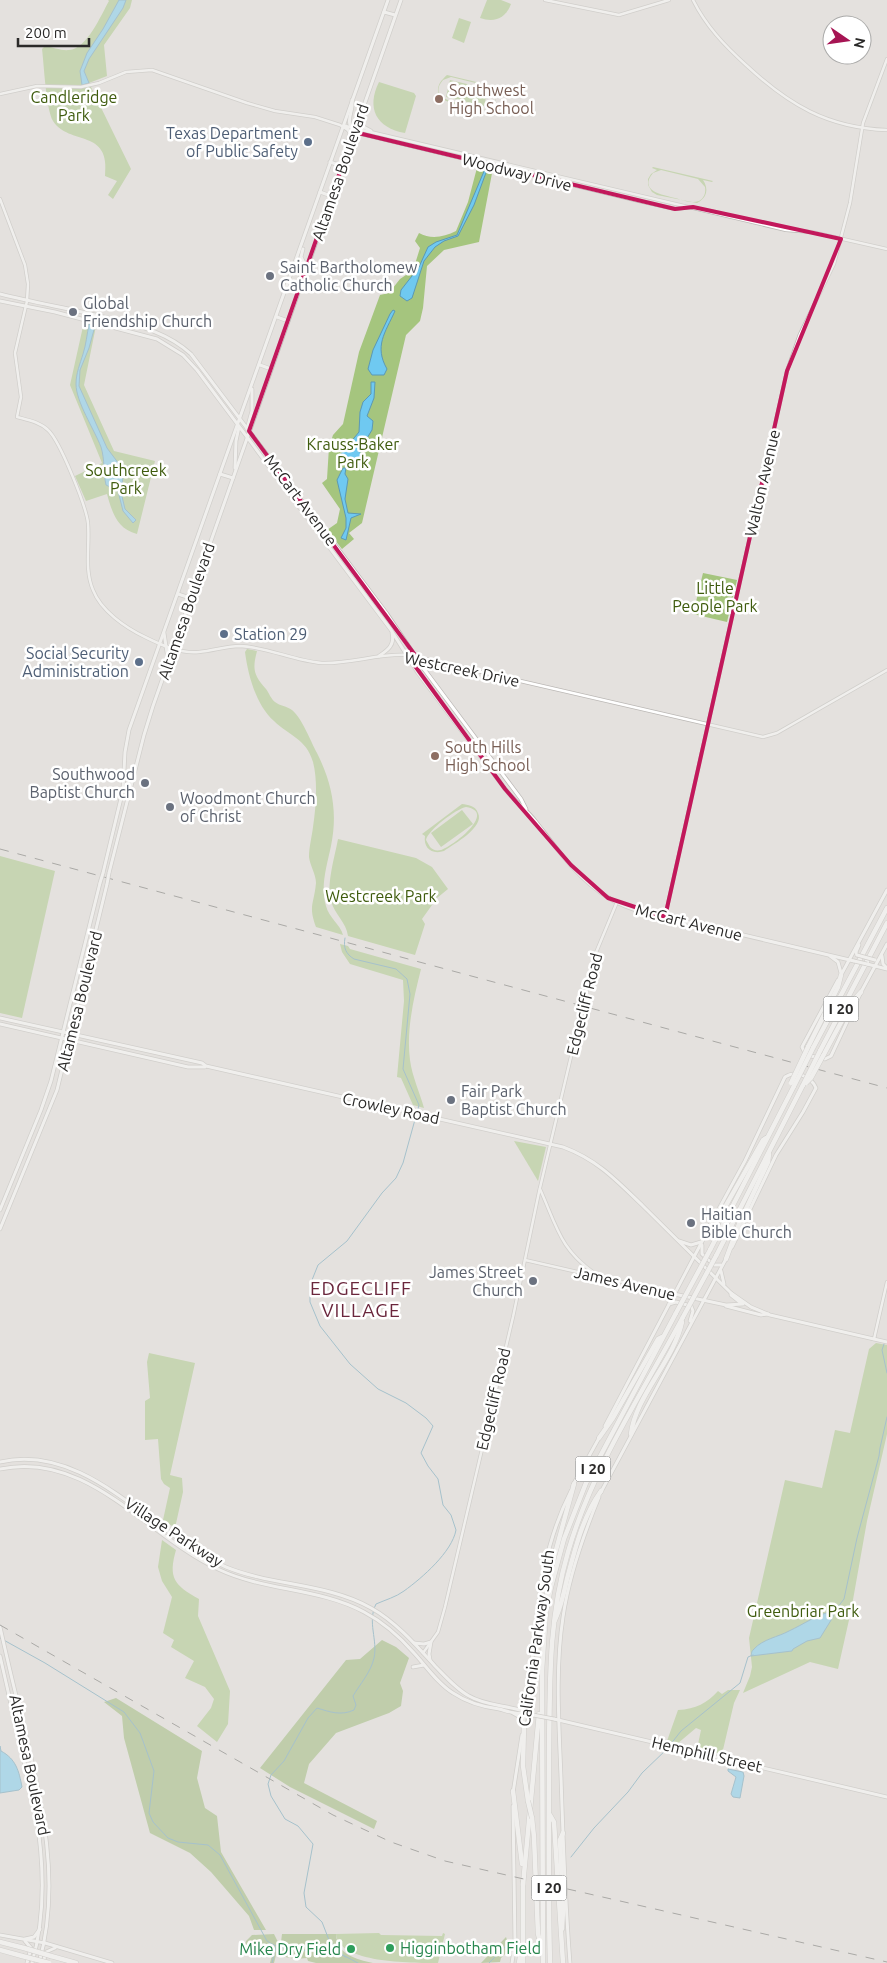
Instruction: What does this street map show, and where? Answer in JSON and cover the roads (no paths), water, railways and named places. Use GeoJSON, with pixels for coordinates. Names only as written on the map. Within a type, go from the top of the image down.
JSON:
{"type":"FeatureCollection","features":[{"type":"Feature","properties":{"kind":"highway","name":"I 20"},"geometry":{"type":"LineString","coordinates":[[542,1963],[542,1661],[546,1611],[560,1552],[578,1501],[598,1458],[710,1250],[790,1094],[811,1048],[887,908]]}},
{"type":"Feature","properties":{"kind":"highway","name":"I 20"},"geometry":{"type":"LineString","coordinates":[[550,1963],[549,1678],[553,1624],[566,1561],[588,1498],[612,1448],[716,1256],[803,1085],[822,1053],[887,923]]}},
{"type":"Feature","properties":{"kind":"highway"},"geometry":{"type":"LineString","coordinates":[[811,1048],[838,987],[841,975]]}},
{"type":"Feature","properties":{"kind":"highway"},"geometry":{"type":"LineString","coordinates":[[822,1053],[852,1002],[861,992]]}},
{"type":"Feature","properties":{"kind":"highway"},"geometry":{"type":"LineString","coordinates":[[706,1234],[719,1218],[762,1140],[767,1137]]}},
{"type":"Feature","properties":{"kind":"highway"},"geometry":{"type":"LineString","coordinates":[[725,1260],[739,1224],[768,1162],[770,1149]]}},
{"type":"Feature","properties":{"kind":"highway"},"geometry":{"type":"LineString","coordinates":[[631,1434],[639,1410],[680,1329],[683,1317]]}},
{"type":"Feature","properties":{"kind":"highway"},"geometry":{"type":"LineString","coordinates":[[599,1438],[613,1418],[658,1339],[663,1336]]}},
{"type":"Feature","properties":{"kind":"highway"},"geometry":{"type":"LineString","coordinates":[[546,1611],[546,1593],[551,1568],[574,1484]]}},
{"type":"Feature","properties":{"kind":"highway"},"geometry":{"type":"LineString","coordinates":[[553,1624],[559,1611],[570,1567],[583,1528],[594,1501],[601,1491]]}},
{"type":"Feature","properties":{"kind":"highway"},"geometry":{"type":"LineString","coordinates":[[523,1963],[523,1885],[537,1724],[541,1699]]}},
{"type":"Feature","properties":{"kind":"highway"},"geometry":{"type":"LineString","coordinates":[[524,1724],[523,1766],[534,1837],[538,1934],[542,1947]]}},
{"type":"Feature","properties":{"kind":"highway"},"geometry":{"type":"LineString","coordinates":[[513,1791],[523,1885]]}},
{"type":"Feature","properties":{"kind":"highway"},"geometry":{"type":"LineString","coordinates":[[549,1813],[554,1822],[563,1963]]}},
{"type":"Feature","properties":{"kind":"highway"},"geometry":{"type":"LineString","coordinates":[[561,1935],[563,1911],[560,1840],[563,1833]]}},
{"type":"Feature","properties":{"kind":"highway"},"geometry":{"type":"LineString","coordinates":[[519,1963],[523,1933]]}},
{"type":"Feature","properties":{"kind":"highway"},"geometry":{"type":"LineString","coordinates":[[0,1942],[76,1963]]}},
{"type":"Feature","properties":{"kind":"highway"},"geometry":{"type":"LineString","coordinates":[[0,1950],[49,1963]]}},
{"type":"Feature","properties":{"kind":"main road","name":"Altamesa Boulevard"},"geometry":{"type":"LineString","coordinates":[[0,1210],[47,1094],[64,1032],[123,790],[125,752],[129,730],[238,427],[330,162],[347,127],[352,100],[388,0]]}},
{"type":"Feature","properties":{"kind":"main road","name":"Altamesa Boulevard"},"geometry":{"type":"LineString","coordinates":[[0,1229],[54,1097],[84,983],[146,727],[233,478],[248,429],[271,369],[401,0]]}},
{"type":"Feature","properties":{"kind":"main road"},"geometry":{"type":"LineString","coordinates":[[384,12],[395,15]]}},
{"type":"Feature","properties":{"kind":"main road"},"geometry":{"type":"LineString","coordinates":[[346,155],[350,136],[347,127],[353,104],[352,100]]}},
{"type":"Feature","properties":{"kind":"main road"},"geometry":{"type":"LineString","coordinates":[[359,117],[362,126],[371,131]]}},
{"type":"Feature","properties":{"kind":"main road"},"geometry":{"type":"LineString","coordinates":[[347,127],[354,132]]}},
{"type":"Feature","properties":{"kind":"main road"},"geometry":{"type":"LineString","coordinates":[[330,162],[342,166]]}},
{"type":"Feature","properties":{"kind":"main road"},"geometry":{"type":"LineString","coordinates":[[320,192],[332,196]]}},
{"type":"Feature","properties":{"kind":"main road"},"geometry":{"type":"LineString","coordinates":[[304,238],[301,257],[306,267]]}},
{"type":"Feature","properties":{"kind":"main road"},"geometry":{"type":"LineString","coordinates":[[296,263],[302,270],[298,285],[299,289]]}},
{"type":"Feature","properties":{"kind":"main road","name":"McCart Avenue"},"geometry":{"type":"LineString","coordinates":[[0,294],[64,307],[145,327],[170,337],[196,358],[382,607],[424,669],[521,799],[527,812]]}},
{"type":"Feature","properties":{"kind":"main road","name":"McCart Avenue"},"geometry":{"type":"LineString","coordinates":[[0,301],[25,308],[62,314],[144,335],[174,348],[197,370],[391,630],[407,655],[514,801],[527,812],[571,865],[601,892],[617,902],[665,917],[887,969]]}},
{"type":"Feature","properties":{"kind":"main road"},"geometry":{"type":"LineString","coordinates":[[62,314],[64,307]]}},
{"type":"Feature","properties":{"kind":"main road"},"geometry":{"type":"LineString","coordinates":[[276,317],[288,321]]}},
{"type":"Feature","properties":{"kind":"main road"},"geometry":{"type":"LineString","coordinates":[[260,364],[271,369]]}},
{"type":"Feature","properties":{"kind":"main road"},"geometry":{"type":"LineString","coordinates":[[248,429],[252,411],[252,386]]}},
{"type":"Feature","properties":{"kind":"main road"},"geometry":{"type":"LineString","coordinates":[[234,410],[240,410],[245,407]]}},
{"type":"Feature","properties":{"kind":"main road"},"geometry":{"type":"LineString","coordinates":[[235,471],[238,427]]}},
{"type":"Feature","properties":{"kind":"main road"},"geometry":{"type":"LineString","coordinates":[[276,476],[282,472]]}},
{"type":"Feature","properties":{"kind":"main road"},"geometry":{"type":"LineString","coordinates":[[220,474],[233,478]]}},
{"type":"Feature","properties":{"kind":"main road"},"geometry":{"type":"LineString","coordinates":[[304,515],[311,512]]}},
{"type":"Feature","properties":{"kind":"main road"},"geometry":{"type":"LineString","coordinates":[[178,594],[190,598]]}},
{"type":"Feature","properties":{"kind":"main road"},"geometry":{"type":"LineString","coordinates":[[377,611],[382,607]]}},
{"type":"Feature","properties":{"kind":"main road"},"geometry":{"type":"LineString","coordinates":[[379,656],[391,646],[393,638],[391,630]]}},
{"type":"Feature","properties":{"kind":"main road"},"geometry":{"type":"LineString","coordinates":[[164,632],[169,661]]}},
{"type":"Feature","properties":{"kind":"main road"},"geometry":{"type":"LineString","coordinates":[[424,669],[427,663],[432,661]]}},
{"type":"Feature","properties":{"kind":"main road"},"geometry":{"type":"LineString","coordinates":[[887,890],[802,1047],[806,1055],[825,1059],[831,1056],[877,959],[887,944]]}},
{"type":"Feature","properties":{"kind":"main road"},"geometry":{"type":"LineString","coordinates":[[861,937],[861,942],[856,952],[857,955],[877,959]]}},
{"type":"Feature","properties":{"kind":"main road"},"geometry":{"type":"LineString","coordinates":[[828,954],[838,962],[842,969],[841,975]]}},
{"type":"Feature","properties":{"kind":"main road"},"geometry":{"type":"LineString","coordinates":[[882,954],[882,962],[887,969]]}},
{"type":"Feature","properties":{"kind":"main road"},"geometry":{"type":"LineString","coordinates":[[77,979],[84,983]]}},
{"type":"Feature","properties":{"kind":"main road","name":"Crowley Road"},"geometry":{"type":"LineString","coordinates":[[0,1018],[202,1063],[206,1066]]}},
{"type":"Feature","properties":{"kind":"main road","name":"Crowley Road"},"geometry":{"type":"LineString","coordinates":[[0,1024],[188,1066],[206,1066],[551,1143],[579,1153],[604,1168],[731,1293],[745,1303]]}},
{"type":"Feature","properties":{"kind":"main road","name":"California Parkway South"},"geometry":{"type":"LineString","coordinates":[[512,1963],[515,1943],[513,1791],[532,1674],[536,1615],[543,1569],[557,1521],[574,1484],[703,1241],[710,1224],[750,1152],[785,1077],[794,1073],[812,1080],[816,1088],[811,1099],[776,1155],[746,1222],[725,1260]]}},
{"type":"Feature","properties":{"kind":"main road"},"geometry":{"type":"LineString","coordinates":[[47,1094],[54,1097]]}},
{"type":"Feature","properties":{"kind":"main road"},"geometry":{"type":"LineString","coordinates":[[9,1188],[16,1190]]}},
{"type":"Feature","properties":{"kind":"main road"},"geometry":{"type":"LineString","coordinates":[[678,1240],[693,1245],[703,1241]]}},
{"type":"Feature","properties":{"kind":"main road"},"geometry":{"type":"LineString","coordinates":[[703,1241],[701,1253],[712,1264],[719,1266],[725,1260]]}},
{"type":"Feature","properties":{"kind":"main road"},"geometry":{"type":"LineString","coordinates":[[570,1963],[559,1733],[556,1720],[558,1662],[563,1615],[580,1548],[601,1491],[725,1260]]}},
{"type":"Feature","properties":{"kind":"main road"},"geometry":{"type":"LineString","coordinates":[[722,1265],[721,1276],[727,1289]]}},
{"type":"Feature","properties":{"kind":"main road","name":"James Avenue"},"geometry":{"type":"LineString","coordinates":[[674,1294],[761,1315],[768,1314]]}},
{"type":"Feature","properties":{"kind":"main road"},"geometry":{"type":"LineString","coordinates":[[668,1305],[677,1302],[692,1308],[693,1312],[689,1327]]}},
{"type":"Feature","properties":{"kind":"main road"},"geometry":{"type":"LineString","coordinates":[[736,1309],[743,1308],[745,1303],[768,1314],[887,1342]]}},
{"type":"Feature","properties":{"kind":"main road","name":"James Avenue"},"geometry":{"type":"LineString","coordinates":[[726,1306],[745,1303]]}},
{"type":"Feature","properties":{"kind":"main road","name":"Village Parkway"},"geometry":{"type":"LineString","coordinates":[[0,1462],[11,1459],[32,1459],[59,1463],[84,1473],[168,1532],[227,1567],[350,1598],[367,1606],[391,1622],[424,1653]]}},
{"type":"Feature","properties":{"kind":"main road"},"geometry":{"type":"LineString","coordinates":[[32,1459],[32,1466]]}},
{"type":"Feature","properties":{"kind":"main road","name":"Village Parkway"},"geometry":{"type":"LineString","coordinates":[[0,1469],[21,1465],[32,1466],[67,1473],[88,1482],[183,1550],[219,1570],[242,1578],[332,1600],[365,1612],[404,1642],[425,1665]]}},
{"type":"Feature","properties":{"kind":"main road","name":"Altamesa Boulevard"},"geometry":{"type":"LineString","coordinates":[[0,1627],[44,1822],[49,1874],[47,1934],[41,1963]]}},
{"type":"Feature","properties":{"kind":"main road"},"geometry":{"type":"LineString","coordinates":[[413,1642],[424,1644],[431,1642],[430,1661]]}},
{"type":"Feature","properties":{"kind":"main road"},"geometry":{"type":"LineString","coordinates":[[424,1653],[466,1695],[490,1706],[526,1713]]}},
{"type":"Feature","properties":{"kind":"main road","name":"Altamesa Boulevard"},"geometry":{"type":"LineString","coordinates":[[0,1656],[37,1820],[41,1865],[41,1929],[32,1963]]}},
{"type":"Feature","properties":{"kind":"main road"},"geometry":{"type":"LineString","coordinates":[[413,1667],[425,1665],[454,1694],[468,1702],[523,1710],[526,1713]]}},
{"type":"Feature","properties":{"kind":"main road"},"geometry":{"type":"LineString","coordinates":[[510,1711],[520,1717],[524,1724]]}},
{"type":"Feature","properties":{"kind":"main road","name":"Hemphill Street"},"geometry":{"type":"LineString","coordinates":[[526,1713],[887,1797]]}},
{"type":"Feature","properties":{"kind":"main road"},"geometry":{"type":"LineString","coordinates":[[559,1733],[562,1725],[569,1722]]}},
{"type":"Feature","properties":{"kind":"main road"},"geometry":{"type":"LineString","coordinates":[[22,1940],[34,1937],[41,1929]]}},
{"type":"Feature","properties":{"kind":"main road"},"geometry":{"type":"LineString","coordinates":[[47,1934],[54,1946]]}},
{"type":"Feature","properties":{"kind":"main road"},"geometry":{"type":"LineString","coordinates":[[0,1935],[45,1943],[112,1963]]}},
{"type":"Feature","properties":{"kind":"main road"},"geometry":{"type":"LineString","coordinates":[[22,1940],[30,1946],[27,1963]]}},
{"type":"Feature","properties":{"kind":"main road"},"geometry":{"type":"LineString","coordinates":[[41,1963],[48,1950],[60,1948]]}},
{"type":"Feature","properties":{"kind":"street"},"geometry":{"type":"LineString","coordinates":[[546,0],[611,15],[619,15],[669,0]]}},
{"type":"Feature","properties":{"kind":"street"},"geometry":{"type":"LineString","coordinates":[[693,0],[704,19],[724,45],[779,93],[797,106],[848,126],[887,130]]}},
{"type":"Feature","properties":{"kind":"street","name":"Walton Avenue"},"geometry":{"type":"LineString","coordinates":[[665,917],[788,371],[800,334],[831,271],[851,197],[861,128],[887,59]]}},
{"type":"Feature","properties":{"kind":"street","name":"Woodway Drive"},"geometry":{"type":"LineString","coordinates":[[0,94],[37,86],[78,88],[89,86],[126,72],[154,70],[268,109],[315,117],[347,127],[356,127],[786,230],[812,232],[887,249]]}},
{"type":"Feature","properties":{"kind":"street","name":"Woodway Drive"},"geometry":{"type":"LineString","coordinates":[[354,132],[381,140],[676,209],[692,207]]}},
{"type":"Feature","properties":{"kind":"street"},"geometry":{"type":"LineString","coordinates":[[381,140],[383,134]]}},
{"type":"Feature","properties":{"kind":"street"},"geometry":{"type":"LineString","coordinates":[[502,168],[511,165]]}},
{"type":"Feature","properties":{"kind":"street"},"geometry":{"type":"LineString","coordinates":[[510,170],[515,166]]}},
{"type":"Feature","properties":{"kind":"street"},"geometry":{"type":"LineString","coordinates":[[0,199],[25,265],[28,284],[25,308]]}},
{"type":"Feature","properties":{"kind":"street","name":"Westcreek Drive"},"geometry":{"type":"LineString","coordinates":[[25,308],[15,353],[21,397],[17,417],[39,424],[54,436],[81,494],[88,522],[89,580],[95,596],[108,611],[130,629],[166,646],[197,652],[235,646],[263,649],[318,663],[379,656],[407,655],[759,737],[771,736],[887,670]]}},
{"type":"Feature","properties":{"kind":"street","name":"Edgecliff Road"},"geometry":{"type":"LineString","coordinates":[[424,1653],[440,1628],[595,956],[617,902]]}},
{"type":"Feature","properties":{"kind":"street"},"geometry":{"type":"LineString","coordinates":[[540,1188],[564,1245],[575,1258],[598,1276]]}},
{"type":"Feature","properties":{"kind":"street","name":"James Avenue"},"geometry":{"type":"LineString","coordinates":[[524,1260],[674,1294]]}},
{"type":"Feature","properties":{"kind":"street"},"geometry":{"type":"LineString","coordinates":[[874,1339],[887,1282]]}},
{"type":"Feature","properties":{"kind":"water"},"geometry":{"type":"Polygon","coordinates":[[[119,0],[126,0],[123,8],[89,59],[84,71],[89,83],[82,85],[80,71],[87,53],[119,0]]]}},
{"type":"Feature","properties":{"kind":"water"},"geometry":{"type":"Polygon","coordinates":[[[485,169],[487,170],[474,205],[458,236],[444,241],[435,247],[424,261],[412,298],[407,301],[400,296],[401,290],[419,267],[428,247],[436,242],[457,235],[485,169]]]}},
{"type":"Feature","properties":{"kind":"water"},"geometry":{"type":"Polygon","coordinates":[[[393,310],[395,311],[381,346],[383,361],[387,369],[384,375],[372,375],[368,369],[373,350],[393,310]]]}},
{"type":"Feature","properties":{"kind":"water"},"geometry":{"type":"Polygon","coordinates":[[[89,324],[95,326],[80,370],[79,386],[107,448],[119,464],[123,477],[121,492],[125,509],[136,520],[133,523],[123,511],[118,491],[106,485],[101,447],[82,407],[77,391],[78,369],[85,347],[89,324]]]}},
{"type":"Feature","properties":{"kind":"water"},"geometry":{"type":"Polygon","coordinates":[[[371,382],[375,382],[374,398],[367,416],[373,421],[372,430],[359,451],[367,463],[365,467],[361,468],[342,461],[340,455],[359,432],[360,412],[363,402],[371,394],[371,382]]]}},
{"type":"Feature","properties":{"kind":"water"},"geometry":{"type":"Polygon","coordinates":[[[343,468],[346,468],[345,474],[348,479],[345,499],[348,513],[361,514],[351,518],[346,540],[341,538],[346,528],[346,518],[337,480],[343,468]]]}},
{"type":"Feature","properties":{"kind":"water"},"geometry":{"type":"Polygon","coordinates":[[[833,1611],[833,1617],[820,1638],[807,1641],[792,1651],[751,1656],[753,1650],[771,1638],[833,1611]]]}},
{"type":"Feature","properties":{"kind":"water"},"geometry":{"type":"Polygon","coordinates":[[[0,1746],[1,1751],[16,1766],[22,1787],[19,1790],[0,1793],[0,1746]]]}},
{"type":"Feature","properties":{"kind":"water"},"geometry":{"type":"Polygon","coordinates":[[[728,1769],[743,1772],[740,1798],[733,1797],[731,1794],[736,1777],[728,1769]]]}},
{"type":"Feature","properties":{"kind":"waterway"},"geometry":{"type":"LineString","coordinates":[[345,938],[344,945],[346,950],[354,959],[396,969],[407,979],[410,994],[403,1069],[419,1105],[403,1163],[396,1178],[382,1193],[347,1241],[318,1265],[310,1285],[310,1302],[320,1326],[350,1364],[378,1389],[406,1403],[426,1418],[433,1426],[421,1453],[438,1479],[443,1505],[451,1515],[456,1530],[443,1556],[427,1572],[401,1593],[376,1604],[372,1618],[375,1644],[373,1663],[353,1696],[356,1705],[354,1710],[340,1713],[317,1708],[308,1718],[284,1761],[271,1775],[268,1784],[271,1796],[285,1819],[298,1826],[313,1844],[304,1893],[306,1907],[322,1922],[329,1940],[345,1957]]}},
{"type":"Feature","properties":{"kind":"waterway"},"geometry":{"type":"LineString","coordinates":[[884,1344],[882,1350],[887,1373]]}},
{"type":"Feature","properties":{"kind":"waterway"},"geometry":{"type":"LineString","coordinates":[[834,1612],[844,1599],[887,1417]]}},
{"type":"Feature","properties":{"kind":"waterway"},"geometry":{"type":"LineString","coordinates":[[0,1638],[45,1663],[124,1712],[140,1733],[154,1771],[149,1813],[153,1822],[168,1838],[178,1842],[208,1845],[220,1855],[267,1941],[282,1948],[333,1952],[358,1963]]}},
{"type":"Feature","properties":{"kind":"waterway"},"geometry":{"type":"LineString","coordinates":[[670,1745],[681,1731],[740,1683],[748,1657],[753,1655]]}},
{"type":"Feature","properties":{"kind":"waterway"},"geometry":{"type":"LineString","coordinates":[[571,1857],[594,1828],[628,1792],[642,1773],[668,1748]]}},
{"type":"Feature","properties":{"kind":"waterway"},"geometry":{"type":"LineString","coordinates":[[489,1963],[509,1943]]}},
{"type":"Feature","properties":{"kind":"waterway"},"geometry":{"type":"LineString","coordinates":[[272,1963],[276,1947]]}},
{"type":"Feature","properties":{"kind":"railway"},"geometry":{"type":"LineString","coordinates":[[0,849],[887,1088]]}},
{"type":"Feature","properties":{"kind":"railway"},"geometry":{"type":"LineString","coordinates":[[0,1625],[333,1815],[391,1842],[445,1861],[887,1962]]}},
{"type":"Feature","properties":{"kind":"place","name":"Southwest High School"},"geometry":{"type":"Point","coordinates":[439,99]}},
{"type":"Feature","properties":{"kind":"place","name":"Texas Department of Public Safety"},"geometry":{"type":"Point","coordinates":[308,142]}},
{"type":"Feature","properties":{"kind":"place","name":"Saint Bartholomew Catholic Church"},"geometry":{"type":"Point","coordinates":[270,276]}},
{"type":"Feature","properties":{"kind":"place","name":"Global Friendship Church"},"geometry":{"type":"Point","coordinates":[73,312]}},
{"type":"Feature","properties":{"kind":"place","name":"Station 29"},"geometry":{"type":"Point","coordinates":[224,634]}},
{"type":"Feature","properties":{"kind":"place","name":"Social Security Administration"},"geometry":{"type":"Point","coordinates":[139,662]}},
{"type":"Feature","properties":{"kind":"place","name":"South Hills High School"},"geometry":{"type":"Point","coordinates":[435,756]}},
{"type":"Feature","properties":{"kind":"place","name":"Southwood Baptist Church"},"geometry":{"type":"Point","coordinates":[145,783]}},
{"type":"Feature","properties":{"kind":"place","name":"Woodmont Church of Christ"},"geometry":{"type":"Point","coordinates":[170,807]}},
{"type":"Feature","properties":{"kind":"place","name":"Fair Park Baptist Church"},"geometry":{"type":"Point","coordinates":[451,1100]}},
{"type":"Feature","properties":{"kind":"place","name":"Haitian Bible Church"},"geometry":{"type":"Point","coordinates":[691,1223]}},
{"type":"Feature","properties":{"kind":"place","name":"James Street Church"},"geometry":{"type":"Point","coordinates":[533,1281]}},
{"type":"Feature","properties":{"kind":"place","name":"Higginbotham Field"},"geometry":{"type":"Point","coordinates":[390,1948]}},
{"type":"Feature","properties":{"kind":"place","name":"Mike Dry Field"},"geometry":{"type":"Point","coordinates":[351,1949]}},
{"type":"Feature","properties":{"kind":"district","name":"EDGECLIFF VILLAGE"},"geometry":{"type":"Point","coordinates":[361,1299]}},
{"type":"Feature","properties":{"kind":"park label","name":"Candleridge Park"},"geometry":{"type":"Point","coordinates":[74,106]}},
{"type":"Feature","properties":{"kind":"park label","name":"Krauss-Baker Park"},"geometry":{"type":"Point","coordinates":[353,453]}},
{"type":"Feature","properties":{"kind":"park label","name":"Southcreek Park"},"geometry":{"type":"Point","coordinates":[126,479]}},
{"type":"Feature","properties":{"kind":"park label","name":"Little People Park"},"geometry":{"type":"Point","coordinates":[715,597]}},
{"type":"Feature","properties":{"kind":"park label","name":"Westcreek Park"},"geometry":{"type":"Point","coordinates":[381,896]}},
{"type":"Feature","properties":{"kind":"park label","name":"Greenbriar Park"},"geometry":{"type":"Point","coordinates":[803,1611]}}]}
